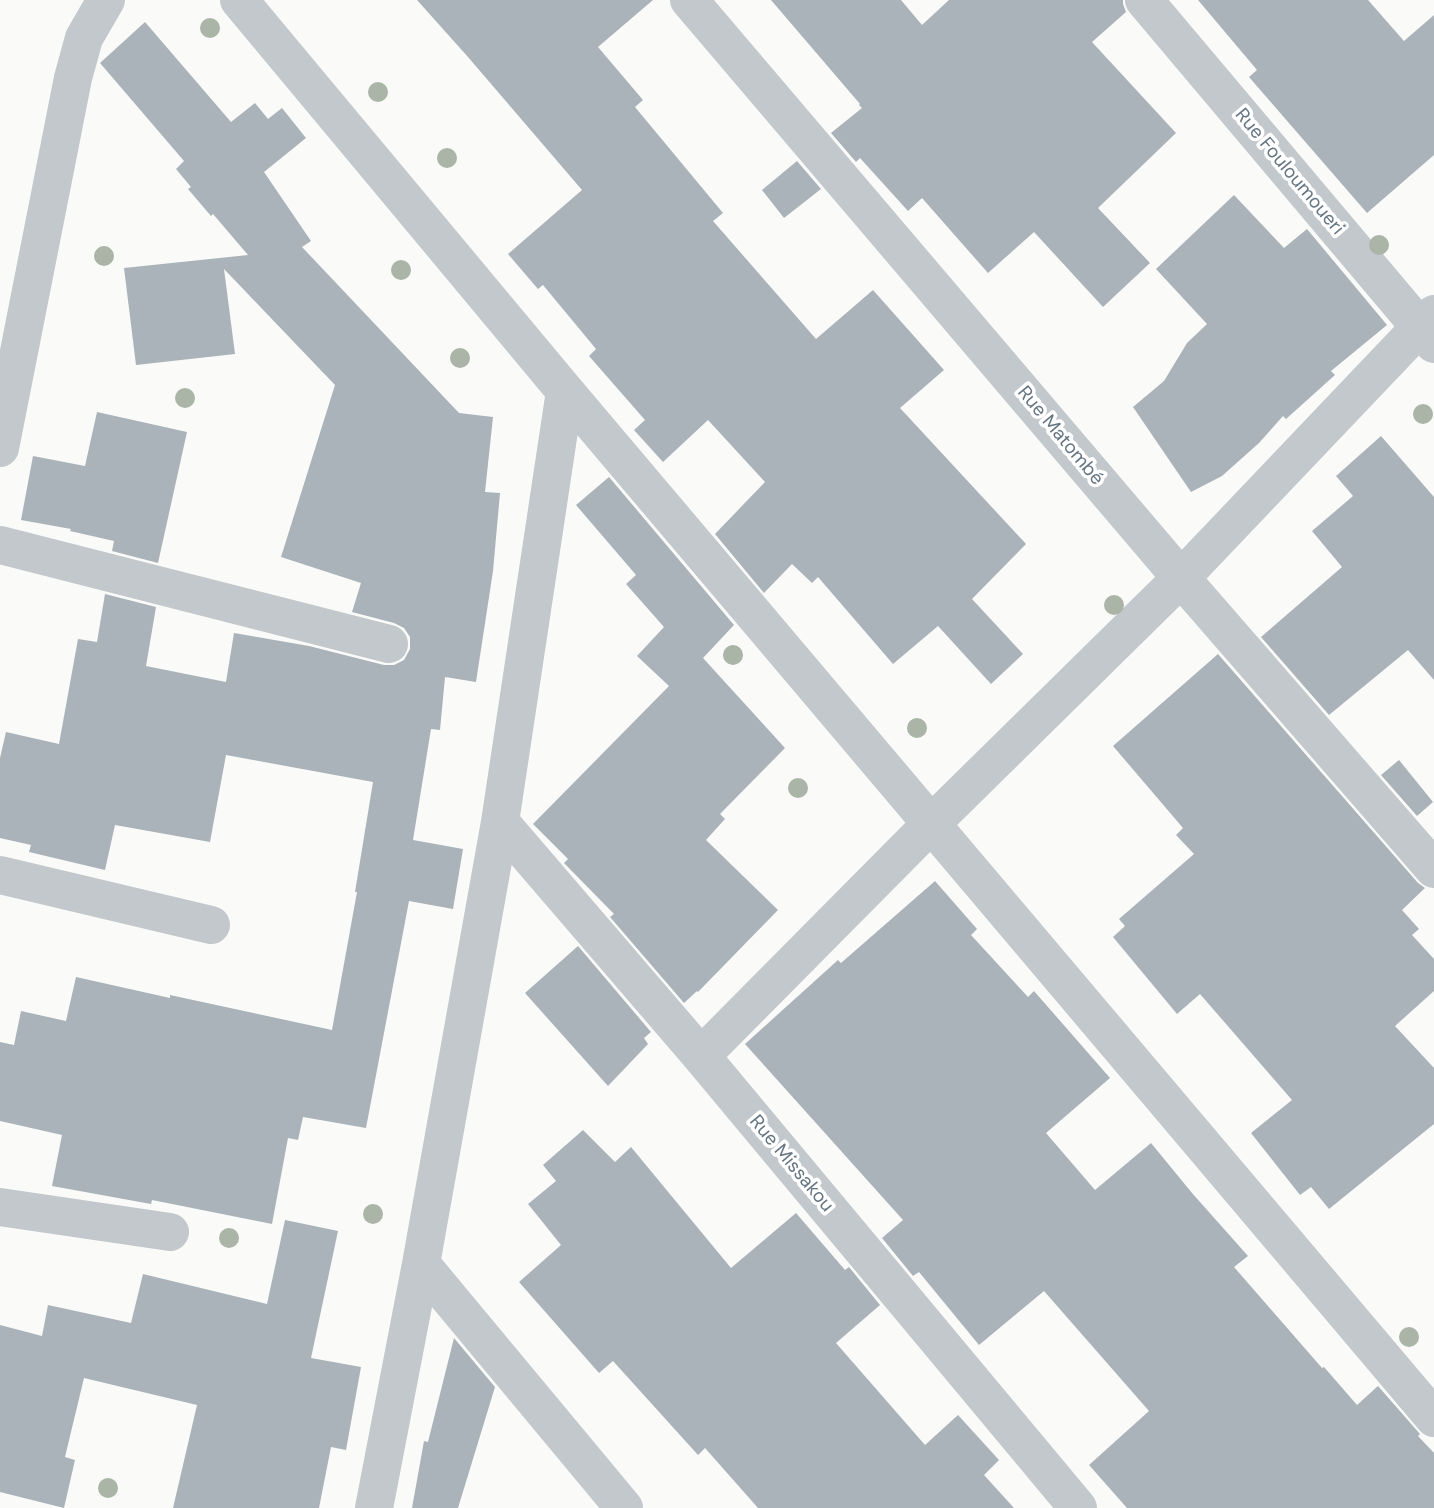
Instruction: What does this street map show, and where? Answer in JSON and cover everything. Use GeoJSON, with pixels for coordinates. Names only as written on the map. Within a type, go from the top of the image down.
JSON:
{"type":"FeatureCollection","features":[{"type":"Feature","properties":{"kind":"street"},"geometry":{"type":"LineString","coordinates":[[0,448],[73,78],[84,37],[106,0]]}},
{"type":"Feature","properties":{"kind":"street"},"geometry":{"type":"LineString","coordinates":[[239,0],[565,391],[1434,1418]]}},
{"type":"Feature","properties":{"kind":"street","name":"Rue Matombé"},"geometry":{"type":"LineString","coordinates":[[689,0],[1181,578],[1434,869]]}},
{"type":"Feature","properties":{"kind":"street","name":"Rue Fouloumoueri"},"geometry":{"type":"LineString","coordinates":[[1144,0],[1429,328]]}},
{"type":"Feature","properties":{"kind":"street"},"geometry":{"type":"LineString","coordinates":[[701,1055],[1429,328]]}},
{"type":"Feature","properties":{"kind":"street"},"geometry":{"type":"LineString","coordinates":[[374,1508],[421,1264],[500,822],[565,391]]}},
{"type":"Feature","properties":{"kind":"street"},"geometry":{"type":"LineString","coordinates":[[0,545],[389,645]]}},
{"type":"Feature","properties":{"kind":"street","name":"Rue Missakou"},"geometry":{"type":"LineString","coordinates":[[500,822],[701,1055],[1078,1508]]}},
{"type":"Feature","properties":{"kind":"street"},"geometry":{"type":"LineString","coordinates":[[0,875],[211,925]]}},
{"type":"Feature","properties":{"kind":"street"},"geometry":{"type":"LineString","coordinates":[[0,1207],[170,1232]]}},
{"type":"Feature","properties":{"kind":"street"},"geometry":{"type":"LineString","coordinates":[[421,1264],[624,1508]]}},
{"type":"Feature","properties":{"kind":"building"},"geometry":{"type":"Polygon","coordinates":[[[417,0],[653,0],[598,47],[643,100],[635,107],[723,213],[713,221],[816,339],[873,290],[944,370],[900,408],[1026,544],[972,599],[1023,654],[991,684],[938,626],[893,664],[818,577],[812,583],[792,564],[764,593],[715,534],[765,482],[708,420],[663,462],[634,430],[645,420],[589,356],[596,349],[543,285],[538,289],[508,254],[582,190],[417,0]]]}},
{"type":"Feature","properties":{"kind":"building"},"geometry":{"type":"Polygon","coordinates":[[[771,0],[901,0],[922,25],[949,0],[1123,0],[1126,12],[1092,42],[1176,133],[1098,208],[1150,263],[1103,307],[1034,232],[988,273],[922,198],[908,211],[860,158],[856,162],[831,133],[862,108],[771,0]]]}},
{"type":"Feature","properties":{"kind":"building"},"geometry":{"type":"Polygon","coordinates":[[[1198,0],[1368,0],[1404,41],[1434,15],[1434,155],[1367,213],[1249,77],[1257,70],[1198,0]]]}},
{"type":"Feature","properties":{"kind":"building"},"geometry":{"type":"Polygon","coordinates":[[[145,22],[231,122],[255,103],[268,119],[282,108],[306,138],[264,172],[311,241],[302,247],[459,413],[493,417],[485,492],[500,493],[493,571],[476,682],[445,677],[440,730],[431,729],[413,840],[463,849],[453,909],[409,901],[366,1128],[303,1117],[298,1140],[288,1138],[272,1224],[152,1200],[151,1204],[52,1186],[62,1135],[0,1121],[0,1042],[14,1045],[21,1011],[66,1021],[76,977],[332,1030],[357,892],[373,782],[226,755],[210,842],[115,825],[105,870],[29,852],[31,845],[0,838],[0,758],[6,732],[59,744],[78,639],[97,642],[105,594],[156,607],[146,666],[226,682],[234,633],[309,646],[384,665],[394,665],[404,660],[410,649],[410,637],[404,628],[352,612],[361,583],[281,557],[335,385],[224,269],[235,354],[136,365],[124,268],[248,255],[188,189],[191,187],[176,169],[184,161],[100,63],[145,22]]]}},
{"type":"Feature","properties":{"kind":"building"},"geometry":{"type":"Polygon","coordinates":[[[797,161],[821,189],[784,218],[762,190],[797,161]]]}},
{"type":"Feature","properties":{"kind":"building"},"geometry":{"type":"Polygon","coordinates":[[[1234,195],[1284,248],[1307,229],[1387,325],[1331,371],[1335,375],[1286,419],[1283,416],[1259,443],[1222,476],[1191,492],[1133,407],[1164,381],[1187,343],[1207,324],[1156,269],[1234,195]]]}},
{"type":"Feature","properties":{"kind":"building"},"geometry":{"type":"Polygon","coordinates":[[[97,412],[187,432],[158,563],[112,551],[114,541],[70,531],[71,529],[21,520],[33,456],[85,466],[97,412]]]}},
{"type":"Feature","properties":{"kind":"building"},"geometry":{"type":"Polygon","coordinates":[[[1381,436],[1434,497],[1434,680],[1408,650],[1329,715],[1261,637],[1342,567],[1312,531],[1353,496],[1336,476],[1381,436]]]}},
{"type":"Feature","properties":{"kind":"building"},"geometry":{"type":"Polygon","coordinates":[[[609,477],[734,625],[703,658],[785,748],[720,814],[725,819],[706,840],[778,910],[684,1003],[610,917],[614,914],[564,863],[568,859],[533,824],[669,686],[637,656],[664,627],[626,584],[636,575],[576,505],[609,477]]]}},
{"type":"Feature","properties":{"kind":"building"},"geometry":{"type":"Polygon","coordinates":[[[1218,654],[1425,888],[1402,910],[1419,929],[1412,935],[1434,959],[1434,991],[1395,1026],[1434,1068],[1434,1124],[1329,1209],[1311,1187],[1300,1195],[1251,1133],[1292,1100],[1200,994],[1177,1014],[1113,937],[1125,926],[1119,919],[1194,854],[1176,835],[1183,828],[1113,746],[1218,654]]]}},
{"type":"Feature","properties":{"kind":"building"},"geometry":{"type":"Polygon","coordinates":[[[1399,760],[1433,802],[1417,816],[1381,775],[1399,760]]]}},
{"type":"Feature","properties":{"kind":"building"},"geometry":{"type":"Polygon","coordinates":[[[935,881],[977,929],[971,935],[1028,997],[1034,991],[1110,1078],[1046,1133],[1095,1190],[1151,1143],[1248,1256],[1234,1267],[1322,1368],[1324,1367],[1357,1405],[1378,1386],[1420,1434],[1418,1436],[1434,1453],[1434,1508],[1127,1508],[1089,1465],[1149,1411],[1044,1291],[979,1345],[919,1272],[913,1276],[882,1238],[903,1220],[745,1044],[838,960],[841,963],[935,881]]]}},
{"type":"Feature","properties":{"kind":"building"},"geometry":{"type":"Polygon","coordinates":[[[578,946],[651,1032],[644,1038],[648,1044],[608,1086],[525,993],[578,946]]]}},
{"type":"Feature","properties":{"kind":"building"},"geometry":{"type":"Polygon","coordinates":[[[583,1130],[615,1162],[631,1147],[731,1268],[796,1213],[845,1270],[849,1267],[880,1305],[836,1343],[925,1445],[958,1415],[999,1460],[984,1475],[1014,1508],[758,1508],[705,1448],[698,1455],[613,1361],[599,1373],[519,1282],[561,1245],[528,1204],[556,1181],[543,1165],[583,1130]]]}},
{"type":"Feature","properties":{"kind":"building"},"geometry":{"type":"Polygon","coordinates":[[[285,1220],[338,1231],[311,1358],[361,1367],[346,1450],[331,1447],[319,1508],[173,1508],[197,1405],[84,1378],[65,1457],[75,1460],[64,1508],[0,1492],[0,1325],[42,1336],[48,1305],[131,1323],[143,1274],[267,1304],[285,1220]]]}},
{"type":"Feature","properties":{"kind":"building"},"geometry":{"type":"Polygon","coordinates":[[[454,1338],[495,1387],[458,1508],[412,1508],[424,1441],[428,1442],[454,1338]]]}}]}
